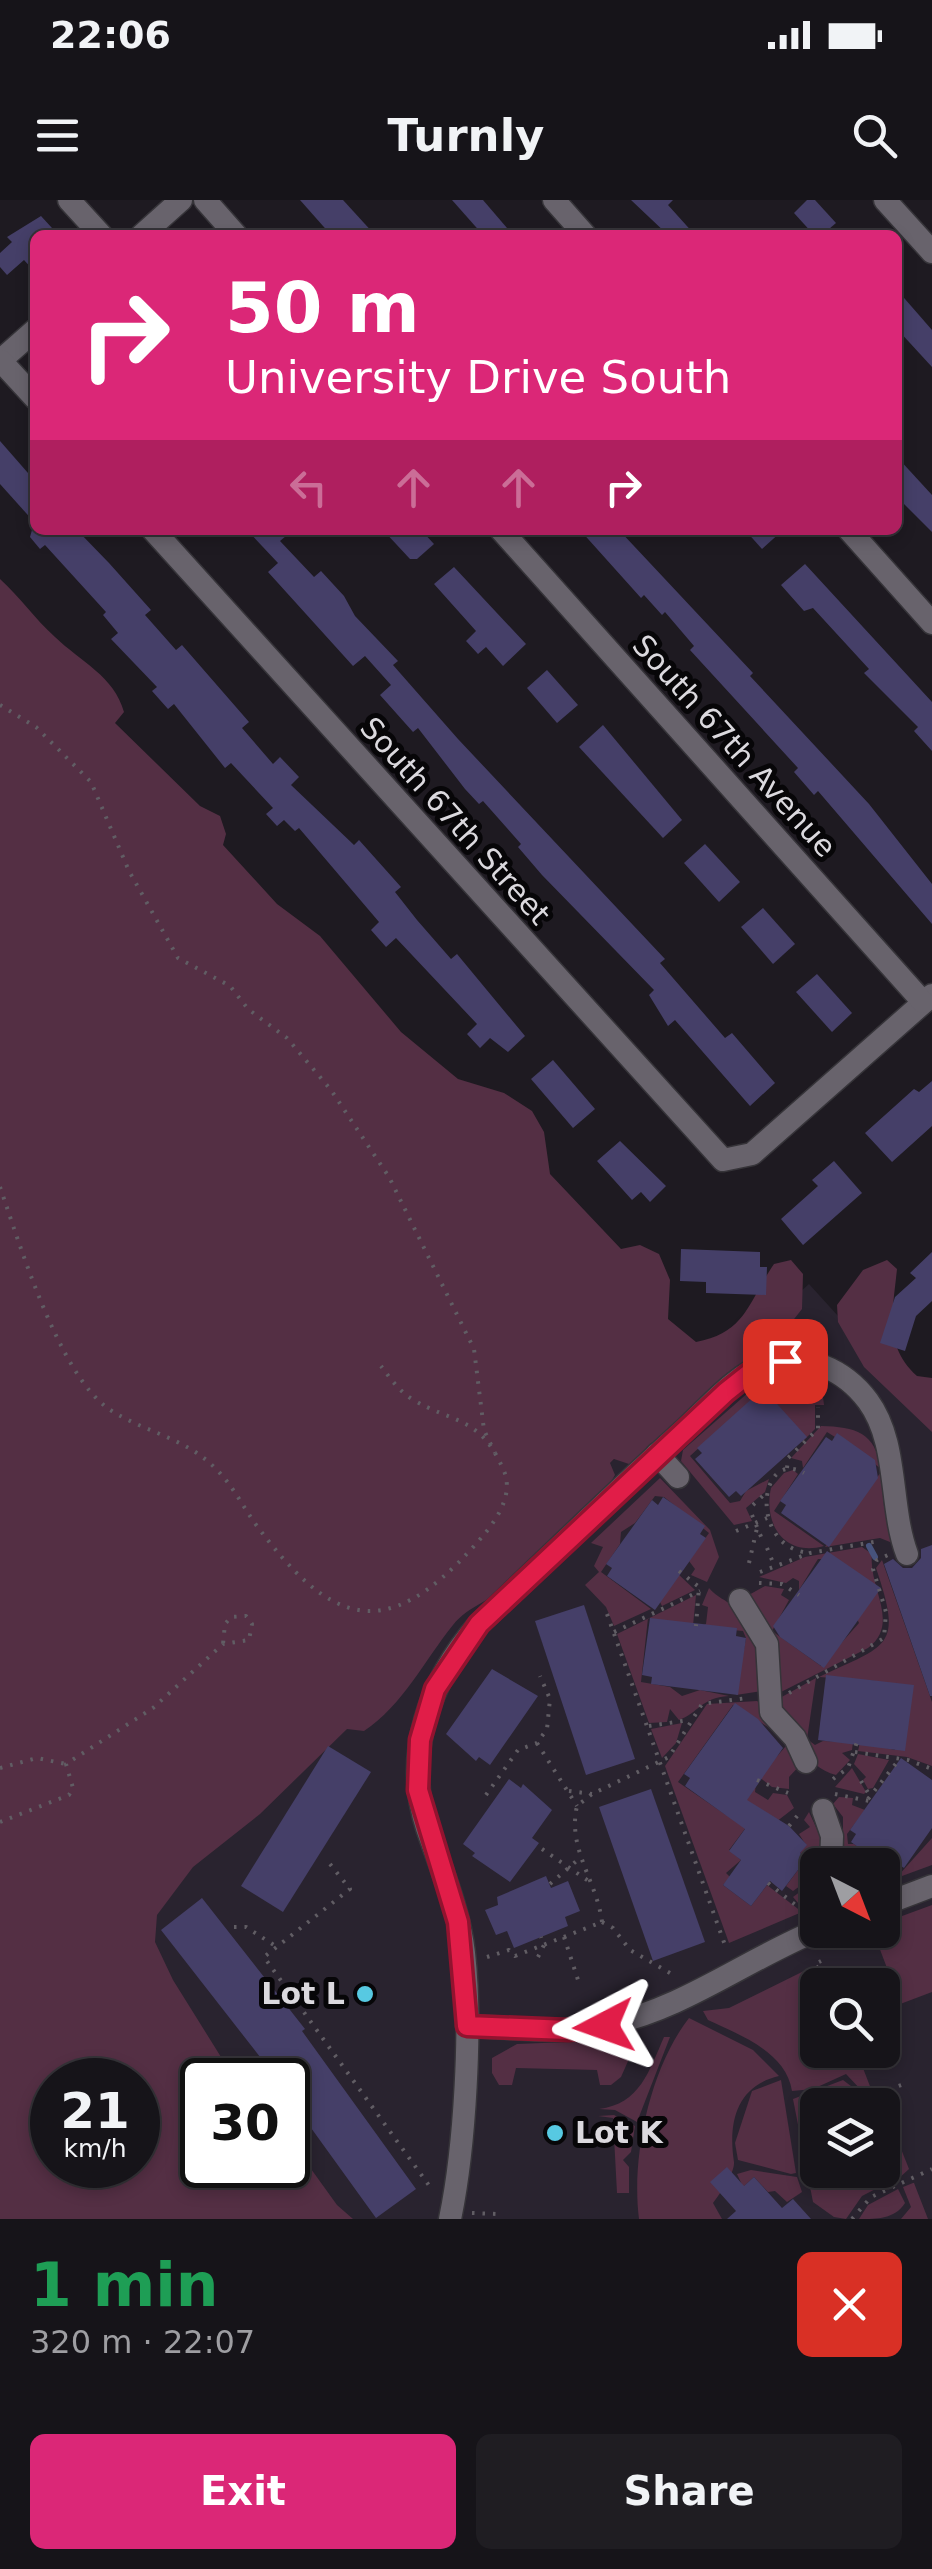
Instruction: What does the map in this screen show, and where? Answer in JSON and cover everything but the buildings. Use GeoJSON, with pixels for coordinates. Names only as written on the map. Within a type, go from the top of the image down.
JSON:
{"type":"FeatureCollection","features":[{"type":"Feature","properties":{"kind":"street"},"geometry":{"type":"LineString","coordinates":[[70,200],[97,230]]}},
{"type":"Feature","properties":{"kind":"street"},"geometry":{"type":"LineString","coordinates":[[148,230],[181,200]]}},
{"type":"Feature","properties":{"kind":"street"},"geometry":{"type":"LineString","coordinates":[[205,200],[232,230]]}},
{"type":"Feature","properties":{"kind":"street"},"geometry":{"type":"LineString","coordinates":[[554,200],[581,230]]}},
{"type":"Feature","properties":{"kind":"street"},"geometry":{"type":"LineString","coordinates":[[885,200],[932,252]]}},
{"type":"Feature","properties":{"kind":"street"},"geometry":{"type":"LineString","coordinates":[[30,334],[0,361],[30,393]]}},
{"type":"Feature","properties":{"kind":"street","name":"South 67th Street"},"geometry":{"type":"LineString","coordinates":[[157,535],[722,1160],[752,1154],[928,998]]}},
{"type":"Feature","properties":{"kind":"street","name":"South 67th Avenue"},"geometry":{"type":"LineString","coordinates":[[505,535],[928,998]]}},
{"type":"Feature","properties":{"kind":"street"},"geometry":{"type":"LineString","coordinates":[[853,535],[932,623]]}},
{"type":"Feature","properties":{"kind":"street"},"geometry":{"type":"LineString","coordinates":[[460,2216],[467,2026],[458,1922],[418,1790],[418,1752],[426,1712],[443,1673],[479,1624],[657,1454],[755,1369],[785,1361],[819,1364],[860,1392],[882,1425],[899,1553]]}},
{"type":"Feature","properties":{"kind":"street"},"geometry":{"type":"LineString","coordinates":[[657,1454],[678,1477]]}},
{"type":"Feature","properties":{"kind":"street"},"geometry":{"type":"LineString","coordinates":[[740,1600],[767,1644],[768,1698],[774,1719],[795,1738],[806,1762]]}},
{"type":"Feature","properties":{"kind":"street"},"geometry":{"type":"LineString","coordinates":[[820,1805],[832,1836],[831,1848]]}},
{"type":"Feature","properties":{"kind":"street"},"geometry":{"type":"LineString","coordinates":[[900,1898],[932,1886]]}},
{"type":"Feature","properties":{"kind":"street"},"geometry":{"type":"LineString","coordinates":[[467,2026],[568,2030],[637,2018],[695,1994],[800,1937]]}},
{"type":"Feature","properties":{"kind":"path"},"geometry":{"type":"LineString","coordinates":[[0,705],[36,727],[91,782],[129,871],[178,958],[230,986],[248,1009],[287,1038],[331,1090],[379,1162],[474,1349],[484,1430],[500,1464],[506,1491],[496,1520],[430,1591],[389,1607],[353,1610],[333,1604],[291,1566],[210,1463],[184,1442],[106,1407],[84,1386],[27,1264],[0,1187]]}},
{"type":"Feature","properties":{"kind":"path"},"geometry":{"type":"LineString","coordinates":[[382,1366],[414,1400],[469,1424],[500,1464]]}},
{"type":"Feature","properties":{"kind":"path"},"geometry":{"type":"LineString","coordinates":[[810,1553],[789,1548],[777,1537],[768,1518],[768,1492],[774,1478],[787,1468],[788,1458],[818,1429],[818,1407]]}},
{"type":"Feature","properties":{"kind":"path"},"geometry":{"type":"LineString","coordinates":[[787,1468],[804,1473]]}},
{"type":"Feature","properties":{"kind":"path"},"geometry":{"type":"LineString","coordinates":[[766,1470],[774,1478]]}},
{"type":"Feature","properties":{"kind":"path"},"geometry":{"type":"LineString","coordinates":[[753,1505],[768,1492]]}},
{"type":"Feature","properties":{"kind":"path"},"geometry":{"type":"LineString","coordinates":[[752,1514],[762,1539]]}},
{"type":"Feature","properties":{"kind":"path"},"geometry":{"type":"LineString","coordinates":[[736,1531],[768,1518]]}},
{"type":"Feature","properties":{"kind":"path"},"geometry":{"type":"LineString","coordinates":[[749,1563],[756,1525]]}},
{"type":"Feature","properties":{"kind":"path"},"geometry":{"type":"LineString","coordinates":[[770,1541],[777,1537]]}},
{"type":"Feature","properties":{"kind":"path"},"geometry":{"type":"LineString","coordinates":[[760,1572],[810,1553],[879,1541],[899,1553]]}},
{"type":"Feature","properties":{"kind":"path"},"geometry":{"type":"LineString","coordinates":[[766,1548],[774,1565]]}},
{"type":"Feature","properties":{"kind":"path"},"geometry":{"type":"LineString","coordinates":[[675,1976],[630,1950],[614,1928],[602,1922],[574,1827],[578,1806],[592,1794],[661,1763],[676,1748],[689,1720],[712,1700],[768,1698],[798,1688],[884,1638],[888,1623],[873,1569],[877,1560],[899,1553]]}},
{"type":"Feature","properties":{"kind":"path"},"geometry":{"type":"LineString","coordinates":[[679,1570],[699,1590],[696,1626]]}},
{"type":"Feature","properties":{"kind":"path"},"geometry":{"type":"LineString","coordinates":[[759,1583],[782,1584],[800,1594]]}},
{"type":"Feature","properties":{"kind":"path"},"geometry":{"type":"LineString","coordinates":[[614,1632],[708,1586]]}},
{"type":"Feature","properties":{"kind":"path"},"geometry":{"type":"LineString","coordinates":[[607,1614],[726,1948]]}},
{"type":"Feature","properties":{"kind":"path"},"geometry":{"type":"LineString","coordinates":[[0,1768],[37,1758],[66,1764],[153,1708],[224,1644],[249,1640],[252,1624],[246,1616],[231,1618],[226,1624],[224,1644]]}},
{"type":"Feature","properties":{"kind":"path"},"geometry":{"type":"LineString","coordinates":[[486,1795],[518,1750],[537,1743],[551,1715],[540,1676]]}},
{"type":"Feature","properties":{"kind":"path"},"geometry":{"type":"LineString","coordinates":[[648,1726],[689,1720]]}},
{"type":"Feature","properties":{"kind":"path"},"geometry":{"type":"LineString","coordinates":[[833,1780],[851,1763],[857,1742]]}},
{"type":"Feature","properties":{"kind":"path"},"geometry":{"type":"LineString","coordinates":[[537,1743],[578,1806]]}},
{"type":"Feature","properties":{"kind":"path"},"geometry":{"type":"LineString","coordinates":[[855,1752],[902,1759],[932,1769]]}},
{"type":"Feature","properties":{"kind":"path"},"geometry":{"type":"LineString","coordinates":[[871,1799],[891,1764],[902,1759]]}},
{"type":"Feature","properties":{"kind":"path"},"geometry":{"type":"LineString","coordinates":[[851,1763],[856,1772]]}},
{"type":"Feature","properties":{"kind":"path"},"geometry":{"type":"LineString","coordinates":[[0,1822],[69,1795],[73,1788],[66,1764]]}},
{"type":"Feature","properties":{"kind":"path"},"geometry":{"type":"LineString","coordinates":[[757,1780],[770,1789],[788,1793]]}},
{"type":"Feature","properties":{"kind":"path"},"geometry":{"type":"LineString","coordinates":[[862,1781],[871,1799]]}},
{"type":"Feature","properties":{"kind":"path"},"geometry":{"type":"LineString","coordinates":[[568,1792],[592,1794]]}},
{"type":"Feature","properties":{"kind":"path"},"geometry":{"type":"LineString","coordinates":[[789,1826],[820,1805],[871,1799]]}},
{"type":"Feature","properties":{"kind":"path"},"geometry":{"type":"LineString","coordinates":[[542,1848],[590,1882]]}},
{"type":"Feature","properties":{"kind":"path"},"geometry":{"type":"LineString","coordinates":[[550,1884],[581,1857]]}},
{"type":"Feature","properties":{"kind":"path"},"geometry":{"type":"LineString","coordinates":[[330,1864],[350,1889],[264,1957],[437,2194]]}},
{"type":"Feature","properties":{"kind":"path"},"geometry":{"type":"LineString","coordinates":[[768,1884],[800,1906]]}},
{"type":"Feature","properties":{"kind":"path"},"geometry":{"type":"LineString","coordinates":[[785,1887],[790,1891],[788,1896]]}},
{"type":"Feature","properties":{"kind":"path"},"geometry":{"type":"LineString","coordinates":[[509,1950],[515,1956],[602,1922]]}},
{"type":"Feature","properties":{"kind":"path"},"geometry":{"type":"LineString","coordinates":[[234,1926],[246,1927],[277,1947]]}},
{"type":"Feature","properties":{"kind":"path"},"geometry":{"type":"LineString","coordinates":[[538,1958],[544,1945],[541,1937]]}},
{"type":"Feature","properties":{"kind":"path"},"geometry":{"type":"LineString","coordinates":[[564,1937],[580,1986]]}},
{"type":"Feature","properties":{"kind":"path"},"geometry":{"type":"LineString","coordinates":[[818,1963],[821,1968]]}},
{"type":"Feature","properties":{"kind":"path"},"geometry":{"type":"LineString","coordinates":[[894,2088],[904,2084]]}},
{"type":"Feature","properties":{"kind":"path"},"geometry":{"type":"LineString","coordinates":[[852,2219],[871,2197],[932,2169]]}},
{"type":"Feature","properties":{"kind":"path"},"geometry":{"type":"LineString","coordinates":[[460,2216],[497,2214]]}},
{"type":"Feature","properties":{"kind":"shaded area"},"geometry":{"type":"Polygon","coordinates":[[[0,579],[48,630],[105,679],[124,712],[115,723],[200,806],[220,816],[226,834],[223,845],[277,904],[320,936],[401,1032],[458,1079],[504,1093],[532,1111],[544,1132],[550,1174],[621,1249],[640,1245],[659,1254],[670,1280],[668,1319],[696,1342],[713,1338],[744,1314],[774,1264],[791,1260],[803,1274],[802,1309],[787,1328],[632,1465],[614,1459],[610,1463],[615,1475],[605,1492],[523,1575],[459,1618],[390,1709],[364,1731],[347,1729],[260,1814],[193,1867],[157,1915],[155,1942],[173,1980],[222,2058],[180,2058],[180,2188],[310,2188],[310,2168],[337,2205],[353,2219],[0,2219],[0,579]]]}},
{"type":"Feature","properties":{"kind":"shaded area"},"geometry":{"type":"Polygon","coordinates":[[[887,1260],[897,1269],[893,1326],[899,1352],[917,1376],[932,1378],[932,1432],[864,1367],[838,1322],[837,1305],[863,1270],[887,1260]]]}},
{"type":"Feature","properties":{"kind":"shaded area"},"geometry":{"type":"Polygon","coordinates":[[[809,1284],[908,1393],[932,1390],[932,2219],[343,2219],[310,2181],[310,2058],[203,2058],[90,1930],[809,1284]]]}},
{"type":"Feature","properties":{"kind":"shaded area"},"geometry":{"type":"Polygon","coordinates":[[[791,1374],[812,1379],[822,1389],[824,1405],[815,1405],[815,1429],[803,1441],[768,1395],[759,1393],[690,1456],[730,1503],[740,1501],[746,1491],[769,1479],[765,1492],[746,1508],[752,1521],[734,1525],[681,1461],[683,1450],[758,1384],[791,1374]]]}},
{"type":"Feature","properties":{"kind":"shaded area"},"geometry":{"type":"Polygon","coordinates":[[[821,1426],[854,1430],[869,1439],[881,1469],[838,1434],[835,1437],[827,1432],[803,1468],[802,1461],[791,1458],[821,1426]]]}},
{"type":"Feature","properties":{"kind":"shaded area"},"geometry":{"type":"Polygon","coordinates":[[[793,1470],[798,1474],[774,1511],[824,1546],[798,1547],[774,1526],[769,1502],[771,1488],[784,1473],[793,1470]]]}},
{"type":"Feature","properties":{"kind":"shaded area"},"geometry":{"type":"Polygon","coordinates":[[[881,1472],[884,1506],[895,1544],[880,1538],[825,1547],[881,1472]]]}},
{"type":"Feature","properties":{"kind":"shaded area"},"geometry":{"type":"Polygon","coordinates":[[[660,1478],[710,1530],[719,1557],[707,1582],[691,1575],[695,1569],[689,1561],[709,1533],[664,1497],[655,1496],[635,1523],[621,1532],[620,1544],[601,1572],[651,1609],[614,1626],[606,1607],[585,1585],[599,1572],[594,1566],[603,1547],[591,1543],[660,1478]]]}},
{"type":"Feature","properties":{"kind":"shaded area"},"geometry":{"type":"Polygon","coordinates":[[[862,1547],[872,1554],[883,1616],[877,1638],[868,1648],[777,1694],[747,1596],[765,1586],[784,1589],[781,1595],[789,1600],[772,1631],[821,1666],[859,1623],[829,1559],[818,1559],[799,1590],[799,1581],[793,1578],[786,1583],[759,1577],[805,1557],[862,1547]]]}},
{"type":"Feature","properties":{"kind":"shaded area"},"geometry":{"type":"Polygon","coordinates":[[[882,1560],[932,1702],[932,1766],[907,1757],[858,1751],[860,1742],[895,1750],[876,1681],[819,1677],[861,1657],[884,1640],[888,1614],[876,1568],[882,1560]]]}},
{"type":"Feature","properties":{"kind":"shaded area"},"geometry":{"type":"Polygon","coordinates":[[[677,1573],[695,1590],[662,1606],[660,1602],[677,1573]]]}},
{"type":"Feature","properties":{"kind":"shaded area"},"geometry":{"type":"Polygon","coordinates":[[[709,1588],[731,1605],[749,1628],[757,1646],[762,1691],[736,1695],[746,1638],[743,1631],[699,1627],[706,1624],[708,1607],[702,1605],[709,1588]]]}},
{"type":"Feature","properties":{"kind":"shaded area"},"geometry":{"type":"Polygon","coordinates":[[[696,1595],[693,1626],[649,1618],[696,1595]]]}},
{"type":"Feature","properties":{"kind":"shaded area"},"geometry":{"type":"Polygon","coordinates":[[[648,1619],[641,1682],[670,1687],[682,1696],[700,1690],[729,1696],[712,1700],[679,1720],[670,1709],[667,1722],[649,1723],[617,1634],[648,1619]]]}},
{"type":"Feature","properties":{"kind":"shaded area"},"geometry":{"type":"Polygon","coordinates":[[[816,1678],[807,1739],[815,1745],[823,1741],[853,1742],[852,1750],[842,1753],[850,1760],[836,1775],[807,1755],[778,1699],[816,1678]]]}},
{"type":"Feature","properties":{"kind":"shaded area"},"geometry":{"type":"Polygon","coordinates":[[[757,1701],[768,1711],[802,1763],[789,1777],[789,1789],[772,1787],[759,1777],[786,1746],[784,1737],[733,1705],[678,1782],[726,1815],[732,1808],[738,1811],[756,1782],[755,1792],[768,1800],[773,1793],[787,1795],[794,1808],[776,1822],[767,1815],[761,1823],[753,1818],[729,1850],[741,1860],[726,1873],[730,1877],[723,1885],[751,1906],[767,1885],[800,1913],[729,1943],[665,1766],[707,1704],[757,1701]]]}},
{"type":"Feature","properties":{"kind":"shaded area"},"geometry":{"type":"Polygon","coordinates":[[[682,1723],[676,1743],[662,1758],[651,1729],[682,1723]]]}},
{"type":"Feature","properties":{"kind":"shaded area"},"geometry":{"type":"Polygon","coordinates":[[[858,1754],[889,1760],[873,1788],[868,1789],[863,1780],[866,1777],[854,1764],[858,1754]]]}},
{"type":"Feature","properties":{"kind":"shaded area"},"geometry":{"type":"Polygon","coordinates":[[[852,1768],[866,1792],[864,1794],[835,1787],[852,1768]]]}},
{"type":"Feature","properties":{"kind":"shaded area"},"geometry":{"type":"Polygon","coordinates":[[[839,1797],[853,1798],[852,1805],[865,1810],[847,1834],[848,1844],[859,1848],[843,1848],[843,1817],[833,1804],[839,1797]]]}},
{"type":"Feature","properties":{"kind":"shaded area"},"geometry":{"type":"Polygon","coordinates":[[[809,1812],[821,1838],[820,1848],[804,1848],[806,1845],[799,1834],[810,1827],[804,1820],[809,1812]]]}},
{"type":"Feature","properties":{"kind":"shaded area"},"geometry":{"type":"Polygon","coordinates":[[[932,1838],[932,1865],[900,1877],[932,1838]]]}},
{"type":"Feature","properties":{"kind":"shaded area"},"geometry":{"type":"Polygon","coordinates":[[[800,1867],[800,1886],[793,1891],[786,1886],[800,1867]]]}},
{"type":"Feature","properties":{"kind":"shaded area"},"geometry":{"type":"Polygon","coordinates":[[[932,1905],[932,1992],[900,2004],[900,1968],[887,1968],[879,1948],[900,1948],[900,1917],[932,1905]]]}},
{"type":"Feature","properties":{"kind":"shaded area"},"geometry":{"type":"Polygon","coordinates":[[[800,1973],[800,2068],[863,2068],[871,2088],[859,2088],[846,2074],[815,2088],[792,2091],[788,2077],[771,2055],[708,2020],[703,2011],[729,2008],[800,1973]]]}},
{"type":"Feature","properties":{"kind":"shaded area"},"geometry":{"type":"Polygon","coordinates":[[[689,2018],[753,2050],[779,2076],[753,2088],[738,2108],[732,2134],[734,2167],[713,2203],[722,2219],[639,2219],[638,2168],[646,2114],[664,2062],[689,2018]]]}},
{"type":"Feature","properties":{"kind":"shaded area"},"geometry":{"type":"Polygon","coordinates":[[[664,2037],[670,2037],[637,2122],[615,2110],[599,2109],[613,2106],[634,2093],[664,2037]]]}},
{"type":"Feature","properties":{"kind":"shaded area"},"geometry":{"type":"Polygon","coordinates":[[[619,2040],[633,2050],[621,2077],[611,2085],[600,2085],[597,2070],[516,2068],[512,2085],[499,2085],[492,2073],[492,2058],[517,2044],[619,2040]]]}},
{"type":"Feature","properties":{"kind":"shaded area"},"geometry":{"type":"Polygon","coordinates":[[[781,2080],[796,2173],[791,2174],[738,2160],[735,2143],[752,2091],[781,2080]]]}},
{"type":"Feature","properties":{"kind":"shaded area"},"geometry":{"type":"Polygon","coordinates":[[[843,2080],[854,2088],[822,2088],[843,2080]]]}},
{"type":"Feature","properties":{"kind":"shaded area"},"geometry":{"type":"Polygon","coordinates":[[[800,2096],[800,2135],[793,2099],[800,2096]]]}},
{"type":"Feature","properties":{"kind":"shaded area"},"geometry":{"type":"Polygon","coordinates":[[[614,2115],[635,2126],[631,2152],[623,2160],[629,2167],[629,2193],[617,2193],[613,2118],[598,2116],[614,2115]]]}},
{"type":"Feature","properties":{"kind":"shaded area"},"geometry":{"type":"Polygon","coordinates":[[[900,2146],[909,2169],[900,2177],[900,2146]]]}},
{"type":"Feature","properties":{"kind":"shaded area"},"geometry":{"type":"Polygon","coordinates":[[[751,2170],[797,2177],[802,2192],[787,2202],[775,2191],[768,2192],[754,2177],[743,2187],[737,2174],[751,2170]]]}},
{"type":"Feature","properties":{"kind":"shaded area"},"geometry":{"type":"Polygon","coordinates":[[[914,2183],[928,2219],[901,2219],[911,2207],[903,2187],[914,2183]]]}},
{"type":"Feature","properties":{"kind":"shaded area"},"geometry":{"type":"Polygon","coordinates":[[[810,2188],[878,2188],[862,2196],[846,2219],[834,2217],[813,2202],[810,2188]]]}},
{"type":"Feature","properties":{"kind":"shaded area"},"geometry":{"type":"Polygon","coordinates":[[[898,2189],[905,2203],[896,2212],[859,2219],[868,2205],[898,2189]]]}},
{"type":"Feature","properties":{"kind":"waterway"},"geometry":{"type":"LineString","coordinates":[[869,1546],[875,1557]]}},
{"type":"Feature","properties":{"kind":"place","name":"Lot L"},"geometry":{"type":"Point","coordinates":[365,1994]}},
{"type":"Feature","properties":{"kind":"place","name":"Lot K"},"geometry":{"type":"Point","coordinates":[555,2133]}},
{"type":"Feature","properties":{"kind":"route"},"geometry":{"type":"LineString","coordinates":[[604,2026],[568,2030],[467,2026],[464,1951],[458,1922],[418,1790],[420,1740],[426,1712],[443,1673],[479,1624],[726,1392],[755,1369],[785,1361]]}}]}
